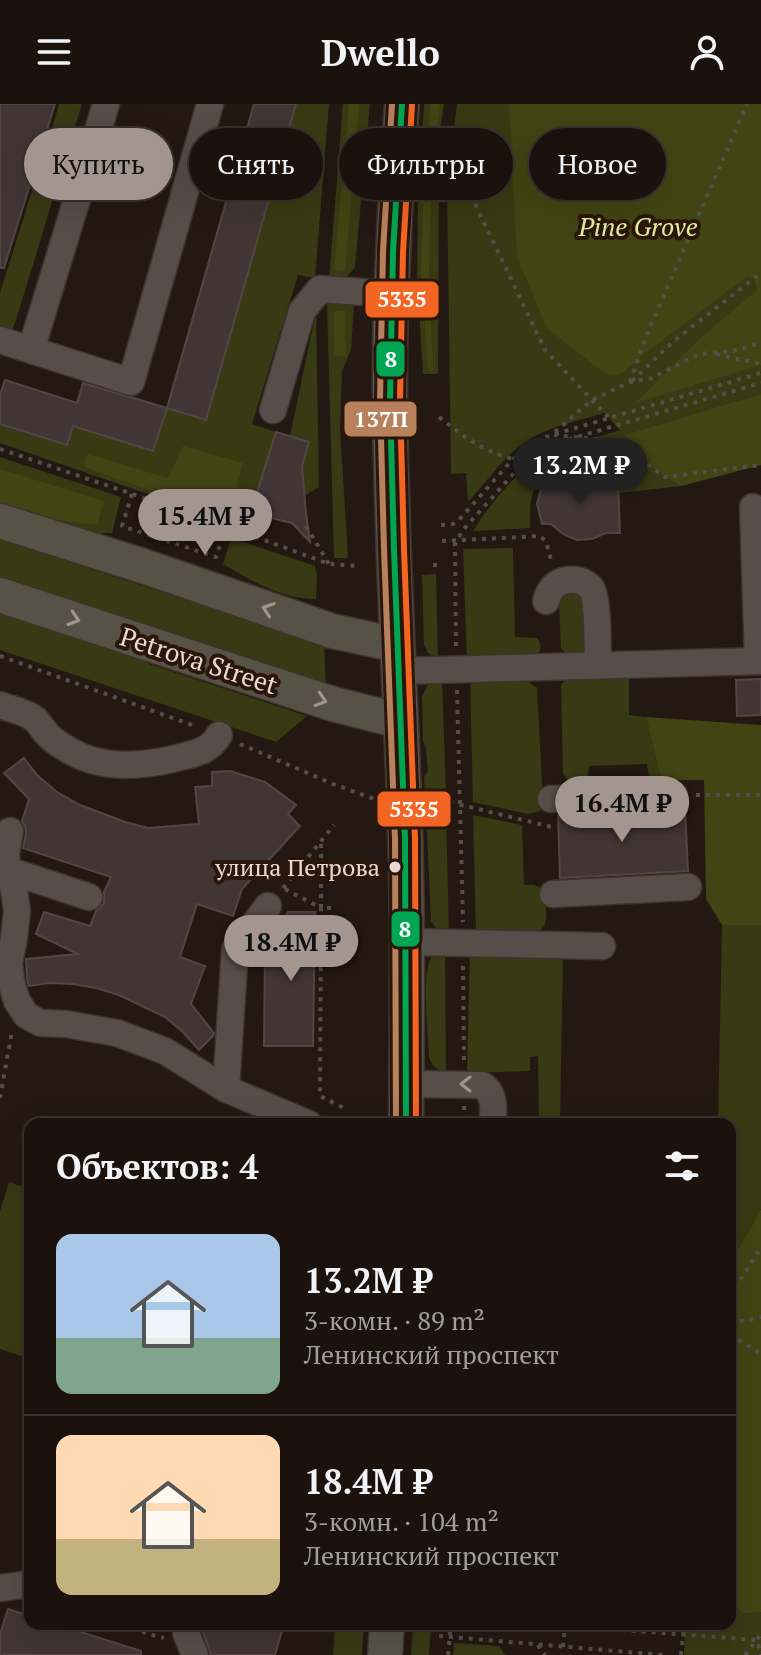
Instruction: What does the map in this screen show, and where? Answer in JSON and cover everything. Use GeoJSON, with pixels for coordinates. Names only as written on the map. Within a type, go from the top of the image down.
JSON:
{"type":"FeatureCollection","features":[{"type":"Feature","properties":{"kind":"main road"},"geometry":{"type":"LineString","coordinates":[[402,104],[391,294],[390,400],[407,942],[406,1118]]}},
{"type":"Feature","properties":{"kind":"main road"},"geometry":{"type":"LineString","coordinates":[[0,521],[332,631],[398,658]]}},
{"type":"Feature","properties":{"kind":"main road","name":"Petrova Street"},"geometry":{"type":"LineString","coordinates":[[0,596],[333,704],[400,721]]}},
{"type":"Feature","properties":{"kind":"main road"},"geometry":{"type":"LineString","coordinates":[[385,1655],[387,1630]]}},
{"type":"Feature","properties":{"kind":"street"},"geometry":{"type":"LineString","coordinates":[[31,350],[106,104]]}},
{"type":"Feature","properties":{"kind":"street"},"geometry":{"type":"LineString","coordinates":[[0,340],[131,382],[210,104]]}},
{"type":"Feature","properties":{"kind":"street"},"geometry":{"type":"LineString","coordinates":[[273,410],[302,311],[320,289],[391,294]]}},
{"type":"Feature","properties":{"kind":"street"},"geometry":{"type":"LineString","coordinates":[[398,658],[598,665],[760,661],[753,507]]}},
{"type":"Feature","properties":{"kind":"street"},"geometry":{"type":"LineString","coordinates":[[551,592],[562,581],[578,580],[590,586],[598,665]]}},
{"type":"Feature","properties":{"kind":"street"},"geometry":{"type":"LineString","coordinates":[[0,705],[33,718],[48,736],[67,750],[109,764],[150,764],[200,752],[213,745],[219,735]]}},
{"type":"Feature","properties":{"kind":"street"},"geometry":{"type":"LineString","coordinates":[[551,799],[674,795]]}},
{"type":"Feature","properties":{"kind":"street"},"geometry":{"type":"LineString","coordinates":[[10,831],[7,870],[17,911],[9,963],[17,1001],[26,1015],[40,1023],[117,1033],[165,1051],[226,1089],[295,1118]]}},
{"type":"Feature","properties":{"kind":"street"},"geometry":{"type":"LineString","coordinates":[[7,870],[89,897]]}},
{"type":"Feature","properties":{"kind":"street"},"geometry":{"type":"LineString","coordinates":[[553,894],[688,887]]}},
{"type":"Feature","properties":{"kind":"street"},"geometry":{"type":"LineString","coordinates":[[226,1089],[235,949],[275,897]]}},
{"type":"Feature","properties":{"kind":"street"},"geometry":{"type":"LineString","coordinates":[[407,942],[602,946]]}},
{"type":"Feature","properties":{"kind":"street"},"geometry":{"type":"LineString","coordinates":[[406,1084],[482,1085],[493,1099],[493,1118]]}},
{"type":"Feature","properties":{"kind":"street"},"geometry":{"type":"LineString","coordinates":[[0,1588],[24,1585]]}},
{"type":"Feature","properties":{"kind":"street"},"geometry":{"type":"LineString","coordinates":[[179,1632],[186,1633],[195,1655]]}},
{"type":"Feature","properties":{"kind":"path"},"geometry":{"type":"LineString","coordinates":[[630,382],[646,337],[747,104]]}},
{"type":"Feature","properties":{"kind":"path"},"geometry":{"type":"LineString","coordinates":[[473,200],[545,350],[608,417]]}},
{"type":"Feature","properties":{"kind":"path"},"geometry":{"type":"LineString","coordinates":[[630,382],[675,340],[761,273]]}},
{"type":"Feature","properties":{"kind":"path"},"geometry":{"type":"LineString","coordinates":[[551,435],[592,400],[630,382],[652,378],[699,354],[733,351],[761,343]]}},
{"type":"Feature","properties":{"kind":"path"},"geometry":{"type":"LineString","coordinates":[[710,353],[761,364]]}},
{"type":"Feature","properties":{"kind":"path"},"geometry":{"type":"LineString","coordinates":[[441,525],[458,521],[513,459],[532,444],[608,417],[761,373]]}},
{"type":"Feature","properties":{"kind":"path"},"geometry":{"type":"LineString","coordinates":[[439,417],[475,445],[513,459]]}},
{"type":"Feature","properties":{"kind":"path"},"geometry":{"type":"LineString","coordinates":[[551,435],[611,443],[643,460],[665,477],[761,465]]}},
{"type":"Feature","properties":{"kind":"path"},"geometry":{"type":"LineString","coordinates":[[0,449],[329,564],[358,566]]}},
{"type":"Feature","properties":{"kind":"path"},"geometry":{"type":"LineString","coordinates":[[132,494],[122,526],[216,557],[226,526]]}},
{"type":"Feature","properties":{"kind":"path"},"geometry":{"type":"LineString","coordinates":[[306,526],[329,564]]}},
{"type":"Feature","properties":{"kind":"path"},"geometry":{"type":"LineString","coordinates":[[442,541],[542,537],[546,541],[551,592]]}},
{"type":"Feature","properties":{"kind":"path"},"geometry":{"type":"LineString","coordinates":[[433,565],[443,565]]}},
{"type":"Feature","properties":{"kind":"path"},"geometry":{"type":"LineString","coordinates":[[674,795],[761,795]]}},
{"type":"Feature","properties":{"kind":"path"},"geometry":{"type":"LineString","coordinates":[[423,799],[449,802],[552,827]]}},
{"type":"Feature","properties":{"kind":"path"},"geometry":{"type":"LineString","coordinates":[[334,825],[275,897],[321,908],[336,908]]}},
{"type":"Feature","properties":{"kind":"path"},"geometry":{"type":"LineString","coordinates":[[321,841],[320,1096],[344,1108]]}},
{"type":"Feature","properties":{"kind":"path"},"geometry":{"type":"LineString","coordinates":[[0,1098],[17,1001]]}},
{"type":"Feature","properties":{"kind":"path"},"geometry":{"type":"LineString","coordinates":[[736,1287],[761,1247]]}},
{"type":"Feature","properties":{"kind":"path"},"geometry":{"type":"LineString","coordinates":[[736,1322],[761,1317]]}},
{"type":"Feature","properties":{"kind":"path"},"geometry":{"type":"LineString","coordinates":[[736,1337],[761,1354]]}},
{"type":"Feature","properties":{"kind":"path"},"geometry":{"type":"LineString","coordinates":[[448,1655],[451,1630]]}},
{"type":"Feature","properties":{"kind":"path"},"geometry":{"type":"LineString","coordinates":[[563,1647],[565,1630]]}},
{"type":"Feature","properties":{"kind":"path"},"geometry":{"type":"LineString","coordinates":[[624,1630],[757,1640]]}},
{"type":"Feature","properties":{"kind":"path"},"geometry":{"type":"LineString","coordinates":[[681,1655],[683,1630]]}},
{"type":"Feature","properties":{"kind":"path"},"geometry":{"type":"LineString","coordinates":[[745,1655],[761,1634]]}},
{"type":"Feature","properties":{"kind":"path"},"geometry":{"type":"LineString","coordinates":[[439,1636],[663,1655]]}},
{"type":"Feature","properties":{"kind":"path"},"geometry":{"type":"LineString","coordinates":[[757,1640],[761,1655]]}},
{"type":"Feature","properties":{"kind":"path"},"geometry":{"type":"LineString","coordinates":[[538,1645],[545,1655]]}},
{"type":"Feature","properties":{"kind":"green space"},"geometry":{"type":"Polygon","coordinates":[[[59,104],[82,104],[75,128],[52,128],[59,104]]]}},
{"type":"Feature","properties":{"kind":"green space"},"geometry":{"type":"Polygon","coordinates":[[[296,104],[329,104],[323,179],[323,128],[289,128],[296,104]]]}},
{"type":"Feature","properties":{"kind":"green space"},"geometry":{"type":"Polygon","coordinates":[[[343,104],[370,104],[368,128],[341,128],[343,104]]]}},
{"type":"Feature","properties":{"kind":"green space"},"geometry":{"type":"Polygon","coordinates":[[[349,104],[359,104],[357,128],[347,128],[349,104]]]}},
{"type":"Feature","properties":{"kind":"green space"},"geometry":{"type":"Polygon","coordinates":[[[424,104],[444,104],[440,128],[423,128],[424,104]]]}},
{"type":"Feature","properties":{"kind":"green space"},"geometry":{"type":"Polygon","coordinates":[[[430,104],[440,104],[437,128],[428,128],[430,104]]]}},
{"type":"Feature","properties":{"kind":"green space","name":"Pine Grove"},"geometry":{"type":"Polygon","coordinates":[[[457,104],[761,104],[761,465],[681,486],[619,493],[618,476],[631,475],[631,466],[595,468],[594,463],[563,467],[542,477],[536,485],[530,510],[530,528],[473,531],[508,485],[542,454],[620,430],[604,413],[545,431],[511,454],[470,500],[466,473],[451,474],[447,200],[513,200],[513,128],[454,128],[457,104]]]}},
{"type":"Feature","properties":{"kind":"green space","name":"Pine Grove"},"geometry":{"type":"Polygon","coordinates":[[[509,104],[761,104],[761,365],[635,403],[706,333],[757,290],[754,279],[747,276],[621,374],[612,376],[604,373],[547,328],[517,257],[513,128],[510,128],[509,104]]]}},
{"type":"Feature","properties":{"kind":"green space"},"geometry":{"type":"Polygon","coordinates":[[[339,154],[339,200],[361,200],[355,267],[344,278],[329,279],[339,154]]]}},
{"type":"Feature","properties":{"kind":"green space"},"geometry":{"type":"Polygon","coordinates":[[[29,200],[53,200],[12,331],[0,337],[0,293],[29,200]]]}},
{"type":"Feature","properties":{"kind":"green space"},"geometry":{"type":"Polygon","coordinates":[[[269,200],[321,200],[315,278],[298,275],[252,424],[276,432],[256,496],[266,517],[261,533],[0,443],[0,424],[66,445],[73,426],[167,408],[206,419],[269,200]]]}},
{"type":"Feature","properties":{"kind":"green space"},"geometry":{"type":"Polygon","coordinates":[[[340,200],[351,200],[345,271],[334,270],[340,200]]]}},
{"type":"Feature","properties":{"kind":"green space"},"geometry":{"type":"Polygon","coordinates":[[[418,200],[439,200],[438,374],[423,374],[417,277],[418,200]]]}},
{"type":"Feature","properties":{"kind":"green space"},"geometry":{"type":"Polygon","coordinates":[[[424,200],[431,200],[429,271],[433,374],[428,370],[421,271],[424,200]]]}},
{"type":"Feature","properties":{"kind":"green space"},"geometry":{"type":"Polygon","coordinates":[[[348,301],[354,305],[351,350],[342,371],[340,429],[348,558],[334,558],[327,302],[348,301]]]}},
{"type":"Feature","properties":{"kind":"green space"},"geometry":{"type":"Polygon","coordinates":[[[334,311],[345,311],[346,356],[334,357],[334,311]]]}},
{"type":"Feature","properties":{"kind":"green space"},"geometry":{"type":"Polygon","coordinates":[[[316,312],[319,487],[304,496],[302,466],[309,443],[290,436],[316,312]]]}},
{"type":"Feature","properties":{"kind":"green space"},"geometry":{"type":"Polygon","coordinates":[[[761,394],[761,465],[681,486],[650,466],[625,435],[761,394]]]}},
{"type":"Feature","properties":{"kind":"green space"},"geometry":{"type":"Polygon","coordinates":[[[183,446],[243,463],[237,486],[246,506],[241,522],[84,467],[87,454],[168,478],[183,446]]]}},
{"type":"Feature","properties":{"kind":"green space"},"geometry":{"type":"Polygon","coordinates":[[[0,457],[121,497],[112,533],[75,533],[0,507],[0,457]]]}},
{"type":"Feature","properties":{"kind":"green space"},"geometry":{"type":"Polygon","coordinates":[[[0,469],[104,501],[97,525],[52,519],[0,503],[0,469]]]}},
{"type":"Feature","properties":{"kind":"green space"},"geometry":{"type":"Polygon","coordinates":[[[231,538],[315,566],[316,599],[279,592],[223,564],[231,538]]]}},
{"type":"Feature","properties":{"kind":"green space"},"geometry":{"type":"Polygon","coordinates":[[[0,540],[324,644],[326,687],[0,582],[0,540]]]}},
{"type":"Feature","properties":{"kind":"green space"},"geometry":{"type":"Polygon","coordinates":[[[513,548],[515,637],[537,638],[539,653],[467,663],[463,549],[513,548]]]}},
{"type":"Feature","properties":{"kind":"green space"},"geometry":{"type":"Polygon","coordinates":[[[436,574],[438,658],[428,653],[424,644],[422,575],[436,574]]]}},
{"type":"Feature","properties":{"kind":"green space"},"geometry":{"type":"Polygon","coordinates":[[[567,592],[584,594],[586,654],[567,655],[561,648],[559,603],[567,592]]]}},
{"type":"Feature","properties":{"kind":"green space"},"geometry":{"type":"Polygon","coordinates":[[[0,607],[102,640],[149,664],[307,716],[276,742],[0,650],[0,607]]]}},
{"type":"Feature","properties":{"kind":"green space"},"geometry":{"type":"Polygon","coordinates":[[[629,674],[629,715],[646,717],[661,780],[649,778],[647,764],[589,766],[587,780],[571,781],[563,774],[561,685],[568,676],[629,674]]]}},
{"type":"Feature","properties":{"kind":"green space"},"geometry":{"type":"Polygon","coordinates":[[[470,677],[525,679],[537,688],[543,801],[540,811],[528,814],[473,802],[470,677]]]}},
{"type":"Feature","properties":{"kind":"green space"},"geometry":{"type":"Polygon","coordinates":[[[442,680],[446,794],[425,795],[424,777],[428,771],[423,741],[422,696],[429,683],[442,680]]]}},
{"type":"Feature","properties":{"kind":"green space"},"geometry":{"type":"Polygon","coordinates":[[[646,717],[761,725],[761,925],[722,925],[706,899],[704,780],[661,780],[646,717]]]}},
{"type":"Feature","properties":{"kind":"green space"},"geometry":{"type":"Polygon","coordinates":[[[446,810],[449,935],[439,932],[431,921],[426,812],[446,810]]]}},
{"type":"Feature","properties":{"kind":"green space"},"geometry":{"type":"Polygon","coordinates":[[[473,815],[522,825],[524,885],[540,888],[546,903],[546,920],[540,930],[476,934],[473,815]]]}},
{"type":"Feature","properties":{"kind":"green space"},"geometry":{"type":"Polygon","coordinates":[[[722,925],[761,925],[761,1209],[736,1253],[736,1118],[718,1118],[722,925]]]}},
{"type":"Feature","properties":{"kind":"green space"},"geometry":{"type":"Polygon","coordinates":[[[445,948],[446,1073],[435,1067],[429,1057],[426,992],[430,960],[445,948]]]}},
{"type":"Feature","properties":{"kind":"green space"},"geometry":{"type":"Polygon","coordinates":[[[470,950],[563,954],[560,1118],[539,1118],[538,1056],[530,1057],[530,1071],[467,1073],[470,950]]]}},
{"type":"Feature","properties":{"kind":"green space"},"geometry":{"type":"Polygon","coordinates":[[[9,1182],[24,1187],[24,1357],[0,1349],[0,1211],[9,1182]]]}},
{"type":"Feature","properties":{"kind":"green space"},"geometry":{"type":"Polygon","coordinates":[[[761,1209],[761,1612],[744,1614],[736,1609],[736,1253],[761,1209]]]}},
{"type":"Feature","properties":{"kind":"green space"},"geometry":{"type":"Polygon","coordinates":[[[736,1609],[744,1614],[761,1612],[761,1655],[684,1655],[685,1630],[736,1630],[736,1609]]]}},
{"type":"Feature","properties":{"kind":"green space"},"geometry":{"type":"Polygon","coordinates":[[[335,1630],[364,1630],[362,1655],[333,1655],[335,1630]]]}},
{"type":"Feature","properties":{"kind":"green space"},"geometry":{"type":"Polygon","coordinates":[[[413,1630],[431,1630],[429,1655],[411,1655],[413,1630]]]}},
{"type":"Feature","properties":{"kind":"green space"},"geometry":{"type":"Polygon","coordinates":[[[454,1643],[499,1646],[505,1655],[453,1655],[454,1643]]]}},
{"type":"Feature","properties":{"kind":"building"},"geometry":{"type":"Polygon","coordinates":[[[0,104],[55,104],[48,128],[24,128],[25,200],[4,268],[0,268],[0,104]]]}},
{"type":"Feature","properties":{"kind":"building"},"geometry":{"type":"Polygon","coordinates":[[[254,104],[296,104],[289,128],[247,128],[254,104]]]}},
{"type":"Feature","properties":{"kind":"building"},"geometry":{"type":"Polygon","coordinates":[[[227,200],[269,200],[206,420],[167,408],[227,200]]]}},
{"type":"Feature","properties":{"kind":"building"},"geometry":{"type":"Polygon","coordinates":[[[5,380],[77,403],[83,383],[167,408],[153,451],[73,426],[67,445],[0,424],[0,395],[5,380]]]}},
{"type":"Feature","properties":{"kind":"building"},"geometry":{"type":"Polygon","coordinates":[[[276,432],[309,442],[302,466],[310,542],[292,523],[266,517],[256,496],[276,432]]]}},
{"type":"Feature","properties":{"kind":"building"},"geometry":{"type":"Polygon","coordinates":[[[563,473],[593,481],[618,480],[620,533],[577,540],[551,524],[542,524],[537,504],[540,492],[550,479],[563,473]]]}},
{"type":"Feature","properties":{"kind":"building"},"geometry":{"type":"Polygon","coordinates":[[[761,679],[761,715],[737,716],[736,680],[761,679]]]}},
{"type":"Feature","properties":{"kind":"building"},"geometry":{"type":"Polygon","coordinates":[[[24,758],[37,775],[57,792],[80,805],[148,828],[199,824],[195,787],[212,786],[212,772],[230,771],[265,782],[296,805],[288,814],[300,826],[242,889],[233,916],[197,904],[180,957],[205,966],[191,1004],[214,1033],[199,1050],[165,1017],[119,995],[73,984],[29,986],[26,959],[78,954],[36,934],[44,912],[90,926],[96,911],[104,903],[104,892],[111,877],[23,848],[26,833],[22,821],[29,799],[4,773],[24,758]]]}},
{"type":"Feature","properties":{"kind":"building"},"geometry":{"type":"Polygon","coordinates":[[[685,808],[688,871],[560,878],[558,815],[675,811],[685,808]]]}},
{"type":"Feature","properties":{"kind":"building"},"geometry":{"type":"Polygon","coordinates":[[[288,912],[315,912],[313,1046],[264,1046],[265,950],[288,912]]]}},
{"type":"Feature","properties":{"kind":"building"},"geometry":{"type":"Polygon","coordinates":[[[8,1609],[24,1614],[24,1630],[75,1630],[141,1651],[141,1655],[0,1655],[0,1634],[8,1609]]]}},
{"type":"Feature","properties":{"kind":"building"},"geometry":{"type":"Polygon","coordinates":[[[282,1630],[275,1655],[211,1655],[203,1632],[282,1630]]]}},
{"type":"Feature","properties":{"kind":"transit line","name":"137П"},"geometry":{"type":"LineString","coordinates":[[392,104],[383,251],[380,400],[395,839],[396,1118]]}},
{"type":"Feature","properties":{"kind":"transit line","name":"8"},"geometry":{"type":"LineString","coordinates":[[402,104],[393,252],[390,400],[405,839],[406,1118]]}},
{"type":"Feature","properties":{"kind":"transit line","name":"5335"},"geometry":{"type":"LineString","coordinates":[[412,105],[403,252],[400,400],[415,839],[416,1118]]}},
{"type":"Feature","properties":{"kind":"place","name":"улица Петрова"},"geometry":{"type":"Point","coordinates":[395,867]}}]}
